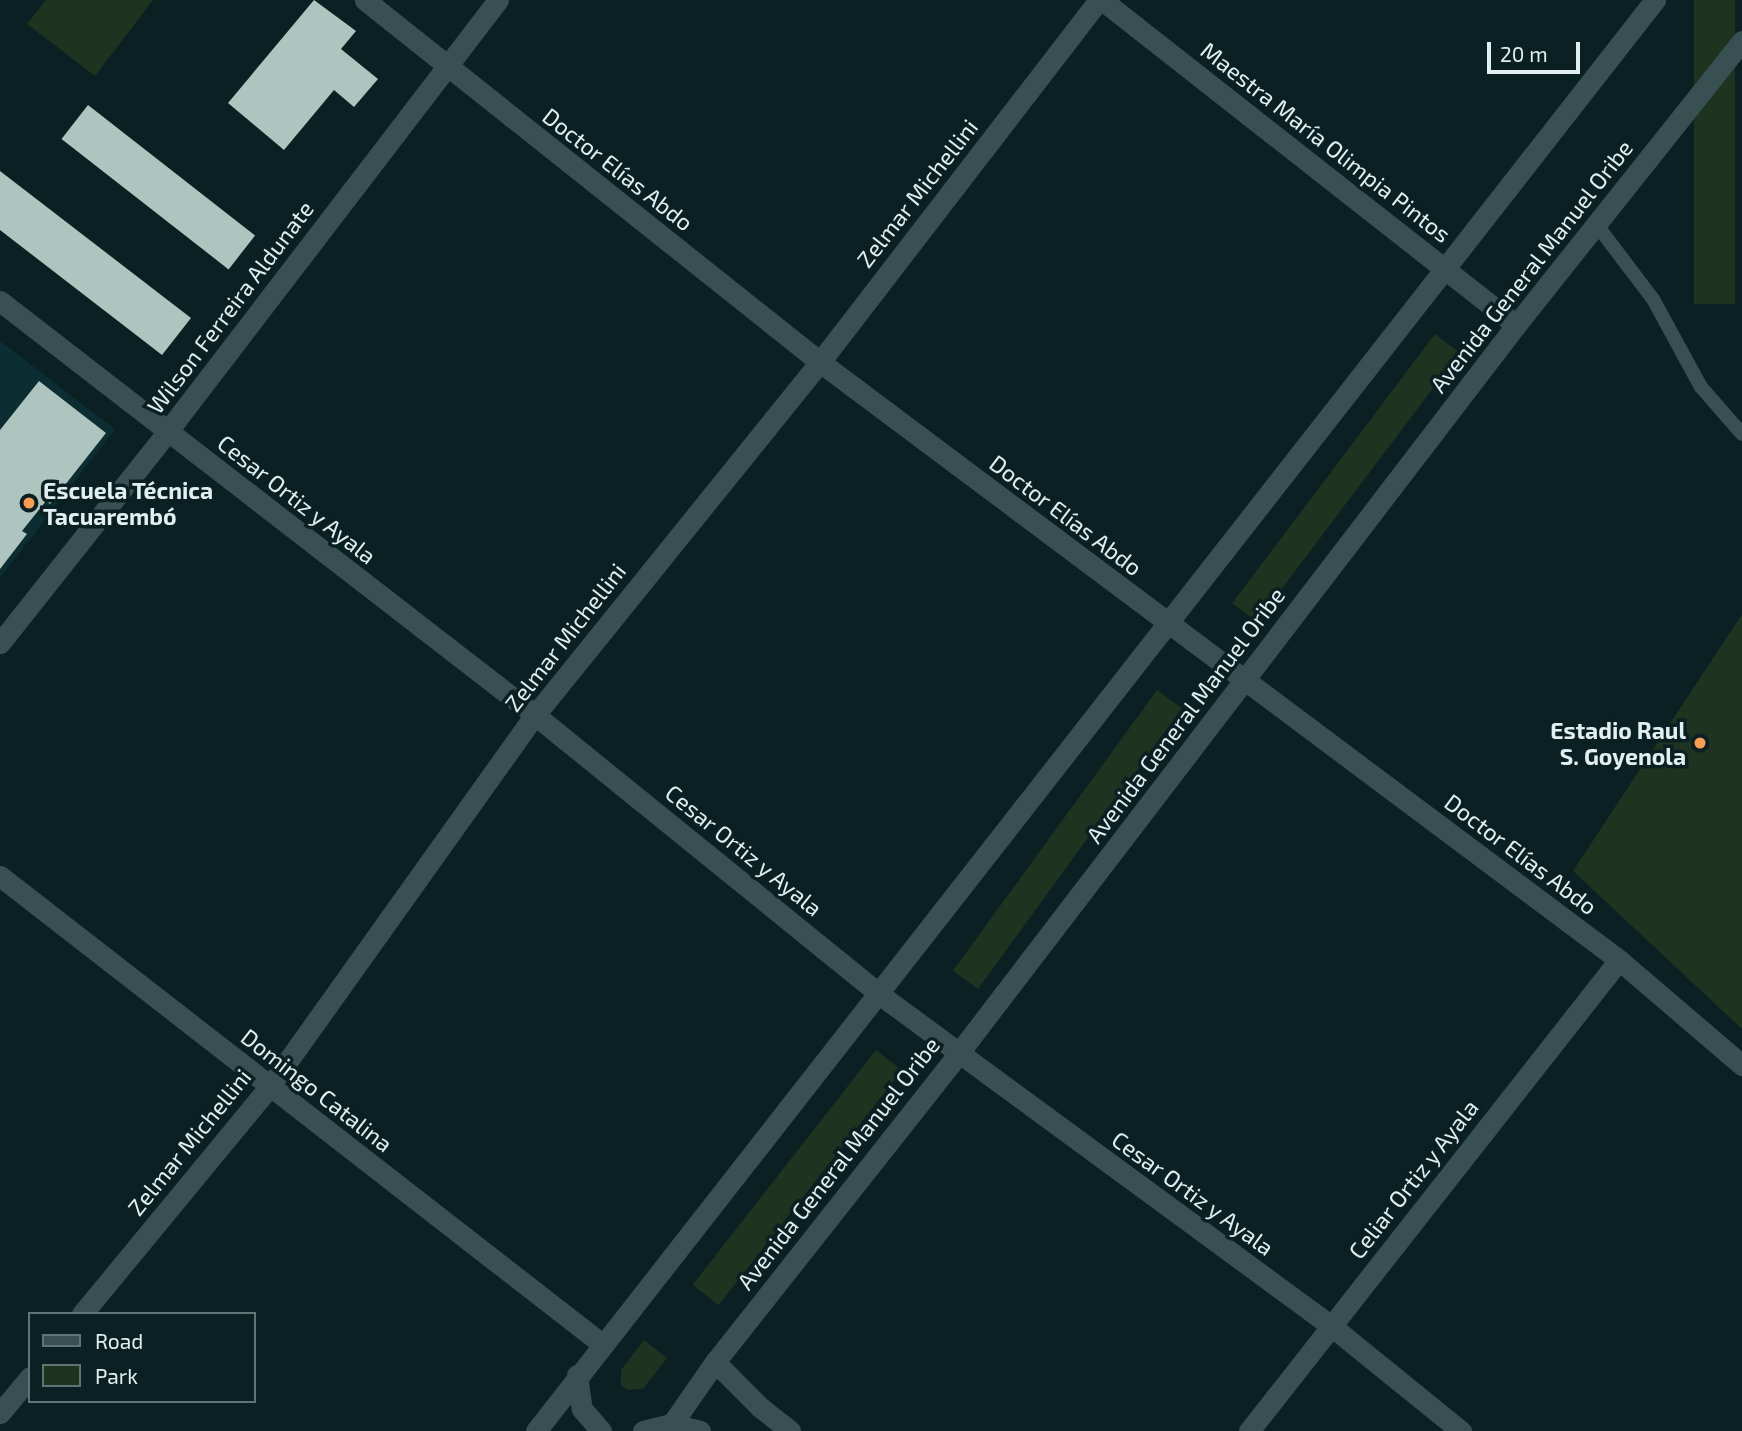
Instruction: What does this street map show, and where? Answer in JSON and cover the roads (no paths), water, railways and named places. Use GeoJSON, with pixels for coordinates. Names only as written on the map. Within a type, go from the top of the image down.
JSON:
{"type":"FeatureCollection","features":[{"type":"Feature","properties":{"kind":"street","name":"Doctor Elías Abdo"},"geometry":{"type":"LineString","coordinates":[[365,0],[820,362],[1169,626],[1619,960],[1742,1065]]}},
{"type":"Feature","properties":{"kind":"street","name":"Wilson Ferreira Aldunate"},"geometry":{"type":"LineString","coordinates":[[0,643],[167,432],[498,0]]}},
{"type":"Feature","properties":{"kind":"street","name":"Maestra María Olimpia Pintos"},"geometry":{"type":"LineString","coordinates":[[1101,0],[1516,325]]}},
{"type":"Feature","properties":{"kind":"street","name":"Zelmar Michellini"},"geometry":{"type":"LineString","coordinates":[[84,1312],[270,1086],[536,715],[820,362],[1101,0]]}},
{"type":"Feature","properties":{"kind":"street"},"geometry":{"type":"LineString","coordinates":[[536,1431],[1169,626],[1655,0]]}},
{"type":"Feature","properties":{"kind":"street","name":"Avenida General Manuel Oribe"},"geometry":{"type":"LineString","coordinates":[[669,1427],[715,1362],[958,1054],[1516,325],[1742,41]]}},
{"type":"Feature","properties":{"kind":"street","name":"Cesar Ortiz y Ayala"},"geometry":{"type":"LineString","coordinates":[[0,301],[536,715],[879,994],[1330,1325],[1461,1431]]}},
{"type":"Feature","properties":{"kind":"street","name":"Domingo Catalina"},"geometry":{"type":"LineString","coordinates":[[0,876],[602,1345]]}},
{"type":"Feature","properties":{"kind":"street","name":"Celiar Ortiz y Ayala"},"geometry":{"type":"LineString","coordinates":[[1249,1431],[1619,960]]}},
{"type":"Feature","properties":{"kind":"street"},"geometry":{"type":"LineString","coordinates":[[715,1362],[761,1408],[790,1431]]}},
{"type":"Feature","properties":{"kind":"street"},"geometry":{"type":"LineString","coordinates":[[578,1375],[582,1409],[601,1431]]}},
{"type":"Feature","properties":{"kind":"street"},"geometry":{"type":"LineString","coordinates":[[0,1413],[28,1379]]}},
{"type":"Feature","properties":{"kind":"street"},"geometry":{"type":"LineString","coordinates":[[643,1431],[669,1427],[700,1431]]}},
{"type":"Feature","properties":{"kind":"lane"},"geometry":{"type":"LineString","coordinates":[[1596,224],[1653,299],[1701,387],[1742,434]]}},
{"type":"Feature","properties":{"kind":"place","name":"Escuela Técnica Tacuarembó"},"geometry":{"type":"Point","coordinates":[29,503]}},
{"type":"Feature","properties":{"kind":"place","name":"Estadio Raul S. Goyenola"},"geometry":{"type":"Point","coordinates":[1700,743]}}]}
